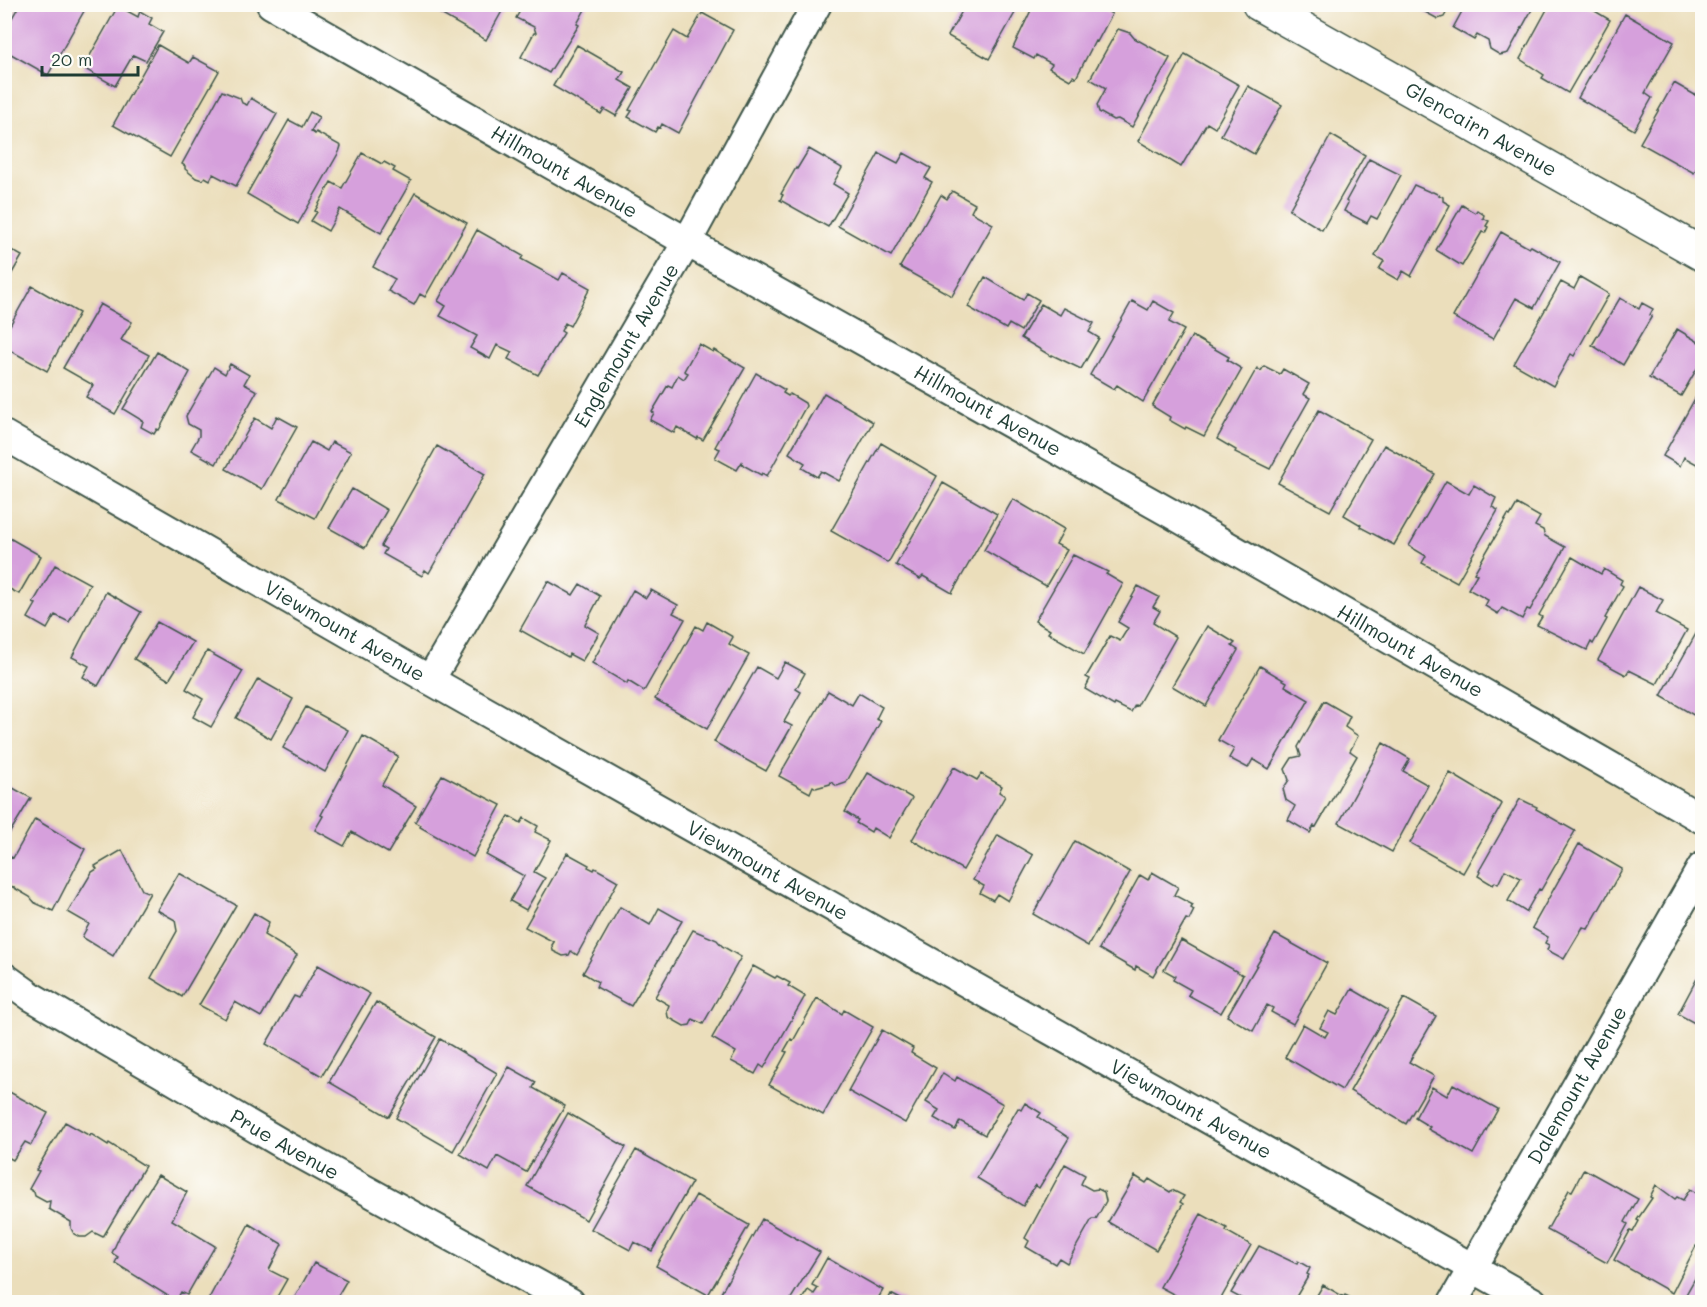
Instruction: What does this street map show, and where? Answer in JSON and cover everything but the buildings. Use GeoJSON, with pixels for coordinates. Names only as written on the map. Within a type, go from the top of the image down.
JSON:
{"type":"FeatureCollection","features":[{"type":"Feature","properties":{"kind":"street","name":"Hillmount Avenue"},"geometry":{"type":"LineString","coordinates":[[271,4],[687,242],[1172,514],[1702,819]]}},
{"type":"Feature","properties":{"kind":"street","name":"Englemount Avenue"},"geometry":{"type":"LineString","coordinates":[[430,680],[687,242],[817,4]]}},
{"type":"Feature","properties":{"kind":"street","name":"Glencairn Avenue"},"geometry":{"type":"LineString","coordinates":[[1259,4],[1702,254]]}},
{"type":"Feature","properties":{"kind":"street","name":"Viewmount Avenue"},"geometry":{"type":"LineString","coordinates":[[4,435],[430,680],[1533,1302]]}},
{"type":"Feature","properties":{"kind":"street","name":"Dalemount Avenue"},"geometry":{"type":"LineString","coordinates":[[1453,1302],[1702,867]]}},
{"type":"Feature","properties":{"kind":"street","name":"Prue Avenue"},"geometry":{"type":"LineString","coordinates":[[4,977],[32,997],[286,1146],[570,1302]]}}]}
